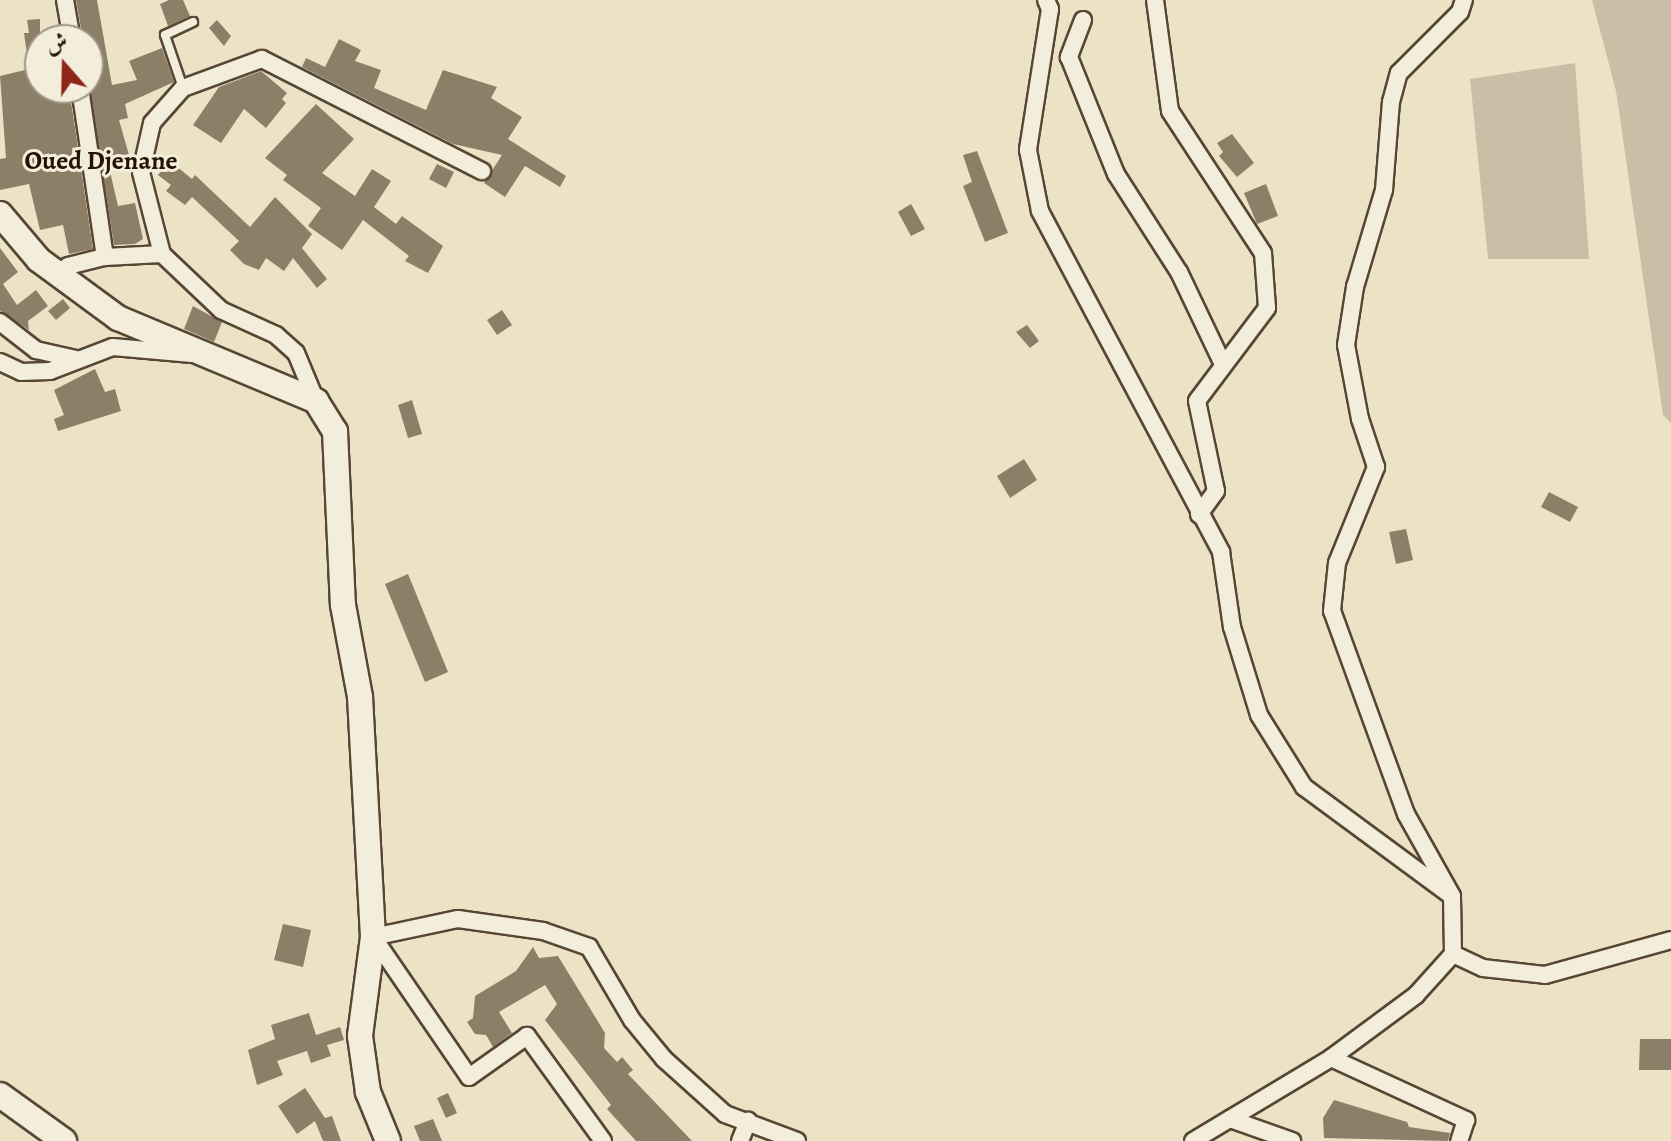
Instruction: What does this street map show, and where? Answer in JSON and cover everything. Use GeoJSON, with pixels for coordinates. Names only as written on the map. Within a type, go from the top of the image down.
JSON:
{"type":"FeatureCollection","features":[{"type":"Feature","properties":{"kind":"main road"},"geometry":{"type":"LineString","coordinates":[[0,214],[57,275],[118,318],[316,401],[335,431],[343,605],[360,697],[373,937],[360,1036],[368,1092],[388,1141]]}},
{"type":"Feature","properties":{"kind":"main road"},"geometry":{"type":"LineString","coordinates":[[0,1095],[64,1141]]}},
{"type":"Feature","properties":{"kind":"street"},"geometry":{"type":"LineString","coordinates":[[65,0],[69,24]]}},
{"type":"Feature","properties":{"kind":"street"},"geometry":{"type":"LineString","coordinates":[[1046,0],[1050,9],[1028,150],[1040,211],[1221,552],[1232,627],[1259,715],[1304,787],[1452,896]]}},
{"type":"Feature","properties":{"kind":"street"},"geometry":{"type":"LineString","coordinates":[[1155,0],[1170,111],[1263,253],[1267,308],[1222,362],[1197,401],[1216,491],[1199,514]]}},
{"type":"Feature","properties":{"kind":"street"},"geometry":{"type":"LineString","coordinates":[[1193,1141],[1331,1058],[1416,995],[1453,954],[1452,896],[1406,814],[1332,611],[1337,563],[1376,467],[1360,419],[1346,345],[1355,287],[1384,190],[1391,102],[1399,73],[1460,12],[1464,0]]}},
{"type":"Feature","properties":{"kind":"street"},"geometry":{"type":"LineString","coordinates":[[1083,20],[1069,57],[1116,174],[1179,272],[1222,362]]}},
{"type":"Feature","properties":{"kind":"street"},"geometry":{"type":"LineString","coordinates":[[316,401],[296,353],[276,335],[221,310],[162,254],[141,172],[152,123],[183,88],[262,59],[482,171]]}},
{"type":"Feature","properties":{"kind":"street"},"geometry":{"type":"LineString","coordinates":[[82,104],[105,257]]}},
{"type":"Feature","properties":{"kind":"street"},"geometry":{"type":"LineString","coordinates":[[57,275],[68,266],[105,257],[162,254]]}},
{"type":"Feature","properties":{"kind":"street"},"geometry":{"type":"LineString","coordinates":[[0,322],[36,350],[76,359]]}},
{"type":"Feature","properties":{"kind":"street"},"geometry":{"type":"LineString","coordinates":[[0,362],[21,372],[50,371],[113,347],[210,355]]}},
{"type":"Feature","properties":{"kind":"street"},"geometry":{"type":"LineString","coordinates":[[603,1141],[527,1036],[469,1077],[373,937],[458,919],[543,931],[589,947],[632,1020],[664,1059],[725,1114],[797,1141]]}},
{"type":"Feature","properties":{"kind":"street"},"geometry":{"type":"LineString","coordinates":[[1453,954],[1483,968],[1545,975],[1671,940]]}},
{"type":"Feature","properties":{"kind":"street"},"geometry":{"type":"LineString","coordinates":[[1331,1058],[1466,1120],[1459,1141]]}},
{"type":"Feature","properties":{"kind":"street"},"geometry":{"type":"LineString","coordinates":[[1230,1119],[1292,1141]]}},
{"type":"Feature","properties":{"kind":"street"},"geometry":{"type":"LineString","coordinates":[[740,1141],[748,1121]]}},
{"type":"Feature","properties":{"kind":"lane"},"geometry":{"type":"LineString","coordinates":[[183,88],[165,35],[193,22]]}},
{"type":"Feature","properties":{"kind":"shaded area"},"geometry":{"type":"Polygon","coordinates":[[[1592,0],[1671,0],[1671,423],[1663,415],[1616,91],[1592,0]]]}},
{"type":"Feature","properties":{"kind":"shaded area"},"geometry":{"type":"Polygon","coordinates":[[[1575,63],[1589,259],[1488,259],[1470,79],[1575,63]]]}},
{"type":"Feature","properties":{"kind":"building"},"geometry":{"type":"Polygon","coordinates":[[[76,0],[97,0],[101,24],[80,24],[76,0]]]}},
{"type":"Feature","properties":{"kind":"building"},"geometry":{"type":"Polygon","coordinates":[[[183,0],[190,16],[168,26],[160,4],[183,0]]]}},
{"type":"Feature","properties":{"kind":"building"},"geometry":{"type":"Polygon","coordinates":[[[40,19],[40,24],[28,24],[27,20],[40,19]]]}},
{"type":"Feature","properties":{"kind":"building"},"geometry":{"type":"Polygon","coordinates":[[[217,20],[231,36],[224,46],[209,28],[217,20]]]}},
{"type":"Feature","properties":{"kind":"building"},"geometry":{"type":"Polygon","coordinates":[[[339,39],[361,50],[355,61],[381,70],[374,88],[426,110],[443,70],[497,87],[491,98],[522,117],[508,139],[566,176],[560,187],[525,166],[505,197],[484,183],[502,155],[453,144],[302,67],[306,58],[325,67],[339,39]]]}},
{"type":"Feature","properties":{"kind":"building"},"geometry":{"type":"Polygon","coordinates":[[[104,40],[112,85],[137,80],[129,61],[162,48],[174,82],[125,104],[128,118],[119,120],[131,162],[109,167],[118,206],[135,203],[143,239],[135,244],[114,245],[92,104],[104,104],[104,40]]]}},
{"type":"Feature","properties":{"kind":"building"},"geometry":{"type":"Polygon","coordinates":[[[24,70],[24,104],[71,104],[93,249],[69,254],[63,225],[40,230],[29,184],[0,190],[0,159],[6,158],[0,76],[24,70]]]}},
{"type":"Feature","properties":{"kind":"building"},"geometry":{"type":"Polygon","coordinates":[[[261,71],[287,93],[282,99],[286,103],[266,128],[244,109],[221,143],[193,125],[219,87],[261,71]]]}},
{"type":"Feature","properties":{"kind":"building"},"geometry":{"type":"Polygon","coordinates":[[[316,104],[354,139],[322,173],[355,196],[372,169],[391,181],[374,207],[396,224],[402,216],[443,246],[428,273],[405,261],[409,256],[363,220],[342,250],[308,226],[321,208],[283,180],[287,175],[265,158],[316,104]]]}},
{"type":"Feature","properties":{"kind":"building"},"geometry":{"type":"Polygon","coordinates":[[[1232,134],[1254,163],[1237,177],[1219,156],[1223,152],[1217,143],[1232,134]]]}},
{"type":"Feature","properties":{"kind":"building"},"geometry":{"type":"Polygon","coordinates":[[[977,151],[1008,233],[985,242],[963,186],[972,182],[963,155],[977,151]]]}},
{"type":"Feature","properties":{"kind":"building"},"geometry":{"type":"Polygon","coordinates":[[[170,161],[192,179],[195,175],[250,227],[275,197],[312,234],[302,248],[327,279],[317,288],[293,258],[284,271],[266,258],[259,270],[244,264],[230,250],[239,241],[192,197],[185,205],[166,191],[171,185],[158,175],[170,161]]]}},
{"type":"Feature","properties":{"kind":"building"},"geometry":{"type":"Polygon","coordinates":[[[437,164],[454,172],[446,188],[429,179],[437,164]]]}},
{"type":"Feature","properties":{"kind":"building"},"geometry":{"type":"Polygon","coordinates":[[[1266,184],[1278,216],[1257,224],[1244,193],[1266,184]]]}},
{"type":"Feature","properties":{"kind":"building"},"geometry":{"type":"Polygon","coordinates":[[[911,204],[925,229],[911,236],[898,212],[911,204]]]}},
{"type":"Feature","properties":{"kind":"building"},"geometry":{"type":"Polygon","coordinates":[[[0,248],[18,272],[3,284],[17,305],[36,290],[48,306],[28,321],[29,330],[0,311],[0,248]]]}},
{"type":"Feature","properties":{"kind":"building"},"geometry":{"type":"Polygon","coordinates":[[[63,299],[70,308],[56,320],[48,311],[63,299]]]}},
{"type":"Feature","properties":{"kind":"building"},"geometry":{"type":"Polygon","coordinates":[[[193,306],[222,322],[214,342],[184,329],[193,306]]]}},
{"type":"Feature","properties":{"kind":"building"},"geometry":{"type":"Polygon","coordinates":[[[502,310],[512,325],[497,335],[487,320],[502,310]]]}},
{"type":"Feature","properties":{"kind":"building"},"geometry":{"type":"Polygon","coordinates":[[[1027,325],[1039,341],[1030,348],[1016,332],[1027,325]]]}},
{"type":"Feature","properties":{"kind":"building"},"geometry":{"type":"Polygon","coordinates":[[[95,369],[105,392],[115,389],[121,411],[58,431],[54,419],[64,415],[54,390],[95,369]]]}},
{"type":"Feature","properties":{"kind":"building"},"geometry":{"type":"Polygon","coordinates":[[[412,400],[422,434],[408,438],[398,405],[412,400]]]}},
{"type":"Feature","properties":{"kind":"building"},"geometry":{"type":"Polygon","coordinates":[[[1024,459],[1037,480],[1010,498],[997,476],[1024,459]]]}},
{"type":"Feature","properties":{"kind":"building"},"geometry":{"type":"Polygon","coordinates":[[[1549,492],[1578,507],[1570,522],[1541,507],[1549,492]]]}},
{"type":"Feature","properties":{"kind":"building"},"geometry":{"type":"Polygon","coordinates":[[[1406,529],[1413,560],[1396,564],[1389,532],[1406,529]]]}},
{"type":"Feature","properties":{"kind":"building"},"geometry":{"type":"Polygon","coordinates":[[[408,574],[448,672],[425,682],[385,584],[408,574]]]}},
{"type":"Feature","properties":{"kind":"building"},"geometry":{"type":"Polygon","coordinates":[[[283,924],[311,930],[303,967],[274,960],[283,924]]]}},
{"type":"Feature","properties":{"kind":"building"},"geometry":{"type":"Polygon","coordinates":[[[533,947],[539,958],[558,956],[605,1033],[604,1048],[617,1062],[622,1057],[633,1070],[628,1074],[692,1141],[636,1141],[607,1109],[611,1105],[545,1020],[557,1004],[545,985],[499,1012],[512,1033],[493,1047],[486,1035],[475,1034],[467,1022],[473,1018],[475,996],[516,971],[533,947]]]}},
{"type":"Feature","properties":{"kind":"building"},"geometry":{"type":"Polygon","coordinates":[[[309,1013],[316,1035],[340,1027],[344,1040],[327,1045],[331,1056],[311,1063],[307,1051],[277,1061],[283,1075],[257,1085],[248,1050],[275,1039],[271,1025],[309,1013]]]}},
{"type":"Feature","properties":{"kind":"building"},"geometry":{"type":"Polygon","coordinates":[[[1640,1039],[1671,1039],[1671,1070],[1639,1070],[1640,1039]]]}},
{"type":"Feature","properties":{"kind":"building"},"geometry":{"type":"Polygon","coordinates":[[[305,1088],[325,1118],[332,1116],[341,1141],[323,1141],[315,1121],[297,1134],[278,1106],[305,1088]]]}},
{"type":"Feature","properties":{"kind":"building"},"geometry":{"type":"Polygon","coordinates":[[[448,1093],[457,1113],[446,1118],[437,1098],[448,1093]]]}},
{"type":"Feature","properties":{"kind":"building"},"geometry":{"type":"Polygon","coordinates":[[[1334,1100],[1407,1122],[1409,1127],[1450,1133],[1448,1141],[1324,1138],[1323,1118],[1334,1100]]]}},
{"type":"Feature","properties":{"kind":"building"},"geometry":{"type":"Polygon","coordinates":[[[433,1119],[442,1141],[420,1141],[414,1126],[433,1119]]]}},
{"type":"Feature","properties":{"kind":"district","name":"Oued Djenane"},"geometry":{"type":"Point","coordinates":[101,161]}}]}
